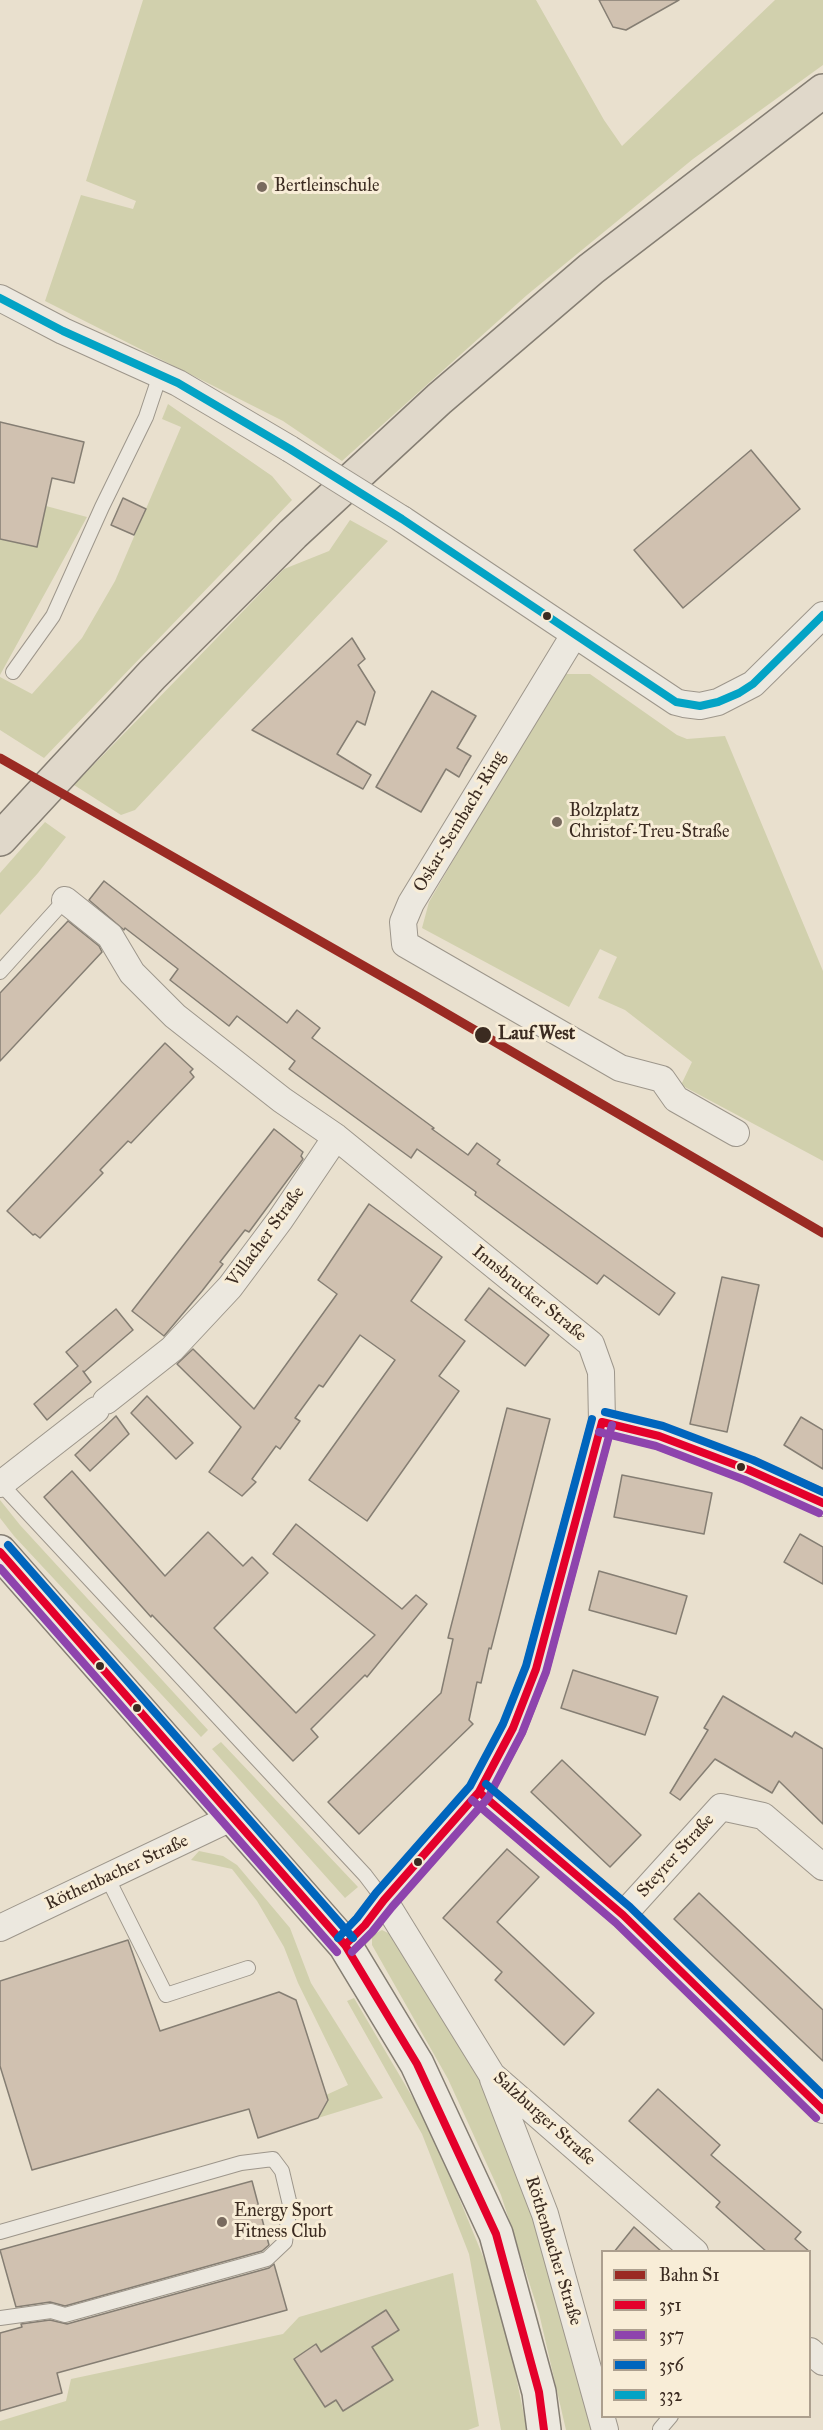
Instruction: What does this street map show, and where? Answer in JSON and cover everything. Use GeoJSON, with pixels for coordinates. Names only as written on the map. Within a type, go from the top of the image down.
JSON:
{"type":"FeatureCollection","features":[{"type":"Feature","properties":{"kind":"main road"},"geometry":{"type":"LineString","coordinates":[[0,839],[152,675],[293,534],[439,399],[591,269],[823,91]]}},
{"type":"Feature","properties":{"kind":"main road"},"geometry":{"type":"LineString","coordinates":[[0,1552],[345,1945],[417,2064],[496,2234],[539,2392],[544,2430]]}},
{"type":"Feature","properties":{"kind":"street"},"geometry":{"type":"LineString","coordinates":[[0,298],[63,331],[178,383],[291,449],[402,519],[676,702],[700,706],[718,702],[753,684],[823,615]]}},
{"type":"Feature","properties":{"kind":"street","name":"Oskar-Sembach-Ring"},"geometry":{"type":"LineString","coordinates":[[574,635],[411,903],[403,922],[405,944],[620,1068],[662,1079],[676,1099],[736,1133]]}},
{"type":"Feature","properties":{"kind":"street","name":"Innsbrucker Straße"},"geometry":{"type":"LineString","coordinates":[[65,900],[110,936],[132,973],[175,1016],[282,1100],[336,1137],[591,1344],[601,1372],[602,1422],[536,1669],[513,1728],[479,1792],[384,1900],[365,1925],[345,1945]]}},
{"type":"Feature","properties":{"kind":"street","name":"Villacher Straße"},"geometry":{"type":"LineString","coordinates":[[1,1484],[172,1349],[230,1287],[280,1220],[336,1137]]}},
{"type":"Feature","properties":{"kind":"street"},"geometry":{"type":"LineString","coordinates":[[602,1422],[659,1436],[749,1470],[823,1503]]}},
{"type":"Feature","properties":{"kind":"street"},"geometry":{"type":"LineString","coordinates":[[479,1792],[622,1916],[823,2110]]}},
{"type":"Feature","properties":{"kind":"street","name":"Steyrer Straße"},"geometry":{"type":"LineString","coordinates":[[622,1916],[721,1807],[763,1816],[823,1868]]}},
{"type":"Feature","properties":{"kind":"street","name":"Röthenbacher Straße"},"geometry":{"type":"LineString","coordinates":[[0,1928],[233,1817]]}},
{"type":"Feature","properties":{"kind":"street","name":"Salzburger Straße"},"geometry":{"type":"LineString","coordinates":[[384,1900],[492,2075],[693,2250]]}},
{"type":"Feature","properties":{"kind":"street","name":"Röthenbacher Straße"},"geometry":{"type":"LineString","coordinates":[[492,2075],[545,2214],[601,2416]]}},
{"type":"Feature","properties":{"kind":"street"},"geometry":{"type":"LineString","coordinates":[[811,2352],[823,2362]]}},
{"type":"Feature","properties":{"kind":"lane"},"geometry":{"type":"LineString","coordinates":[[13,672],[53,616],[146,417],[160,375]]}},
{"type":"Feature","properties":{"kind":"lane"},"geometry":{"type":"LineString","coordinates":[[0,972],[65,900]]}},
{"type":"Feature","properties":{"kind":"lane"},"geometry":{"type":"LineString","coordinates":[[1,1484],[358,1867],[384,1900]]}},
{"type":"Feature","properties":{"kind":"lane"},"geometry":{"type":"LineString","coordinates":[[107,1877],[166,1995],[248,1968]]}},
{"type":"Feature","properties":{"kind":"lane"},"geometry":{"type":"LineString","coordinates":[[0,2232],[241,2163],[273,2160],[282,2171],[290,2205],[285,2242],[267,2259],[65,2314],[51,2311],[0,2318]]}},
{"type":"Feature","properties":{"kind":"green space","name":"Bertleinschule"},"geometry":{"type":"Polygon","coordinates":[[[143,0],[536,0],[604,120],[622,146],[775,0],[823,0],[823,65],[693,159],[527,295],[342,461],[283,421],[45,301],[81,195],[133,209],[136,201],[86,181],[143,0]]]}},
{"type":"Feature","properties":{"kind":"green space"},"geometry":{"type":"Polygon","coordinates":[[[168,404],[272,476],[292,500],[44,758],[0,730],[0,677],[32,694],[82,638],[115,581],[181,427],[162,419],[168,404]]]}},
{"type":"Feature","properties":{"kind":"green space"},"geometry":{"type":"Polygon","coordinates":[[[46,506],[87,517],[0,675],[0,539],[36,547],[46,506]]]}},
{"type":"Feature","properties":{"kind":"green space"},"geometry":{"type":"Polygon","coordinates":[[[350,520],[388,541],[135,810],[121,815],[74,785],[284,569],[329,551],[350,520]]]}},
{"type":"Feature","properties":{"kind":"green space"},"geometry":{"type":"Polygon","coordinates":[[[565,674],[590,674],[677,735],[687,739],[725,736],[823,971],[823,1161],[681,1085],[692,1062],[625,1010],[598,998],[617,957],[600,949],[569,1007],[422,928],[429,902],[523,740],[565,674]]]}},
{"type":"Feature","properties":{"kind":"green space"},"geometry":{"type":"Polygon","coordinates":[[[45,822],[66,837],[38,873],[0,915],[0,873],[45,822]]]}},
{"type":"Feature","properties":{"kind":"green space"},"geometry":{"type":"Polygon","coordinates":[[[0,1500],[20,1525],[208,1730],[201,1737],[14,1536],[0,1518],[0,1500]]]}},
{"type":"Feature","properties":{"kind":"green space"},"geometry":{"type":"Polygon","coordinates":[[[221,1742],[358,1887],[345,1898],[212,1749],[221,1742]]]}},
{"type":"Feature","properties":{"kind":"green space"},"geometry":{"type":"Polygon","coordinates":[[[199,1851],[223,1856],[237,1865],[290,1928],[311,1983],[383,2098],[318,2118],[328,2100],[326,2095],[348,2085],[298,1983],[284,1947],[257,1901],[232,1869],[191,1860],[199,1851]]]}},
{"type":"Feature","properties":{"kind":"green space"},"geometry":{"type":"Polygon","coordinates":[[[382,1930],[390,1934],[477,2073],[514,2165],[564,2306],[594,2430],[566,2430],[539,2313],[501,2195],[448,2079],[372,1945],[372,1935],[382,1930]]]}},
{"type":"Feature","properties":{"kind":"green space"},"geometry":{"type":"Polygon","coordinates":[[[354,1998],[430,2127],[500,2298],[527,2430],[501,2430],[469,2254],[422,2134],[347,2001],[354,1998]]]}},
{"type":"Feature","properties":{"kind":"green space"},"geometry":{"type":"Polygon","coordinates":[[[453,2273],[479,2426],[468,2430],[0,2430],[0,2421],[66,2401],[71,2379],[283,2334],[299,2317],[453,2273]]]}},
{"type":"Feature","properties":{"kind":"building"},"geometry":{"type":"Polygon","coordinates":[[[599,0],[679,0],[626,30],[613,27],[599,0]]]}},
{"type":"Feature","properties":{"kind":"building"},"geometry":{"type":"Polygon","coordinates":[[[0,422],[84,442],[74,483],[52,478],[37,547],[0,539],[0,422]]]}},
{"type":"Feature","properties":{"kind":"building"},"geometry":{"type":"Polygon","coordinates":[[[751,450],[800,509],[683,608],[634,550],[751,450]]]}},
{"type":"Feature","properties":{"kind":"building"},"geometry":{"type":"Polygon","coordinates":[[[123,498],[146,509],[134,535],[111,525],[123,498]]]}},
{"type":"Feature","properties":{"kind":"building"},"geometry":{"type":"Polygon","coordinates":[[[352,638],[365,659],[358,665],[375,692],[365,725],[357,721],[337,754],[371,775],[363,789],[252,730],[352,638]]]}},
{"type":"Feature","properties":{"kind":"building"},"geometry":{"type":"Polygon","coordinates":[[[432,691],[476,716],[457,748],[471,756],[459,777],[446,769],[421,812],[376,787],[432,691]]]}},
{"type":"Feature","properties":{"kind":"building"},"geometry":{"type":"Polygon","coordinates":[[[104,881],[287,1023],[297,1010],[320,1028],[312,1038],[468,1155],[477,1143],[500,1160],[497,1164],[675,1293],[659,1315],[604,1275],[597,1284],[475,1195],[476,1192],[417,1149],[411,1158],[289,1069],[295,1061],[237,1016],[229,1026],[170,980],[178,969],[125,928],[124,930],[89,900],[104,881]]]}},
{"type":"Feature","properties":{"kind":"building"},"geometry":{"type":"Polygon","coordinates":[[[68,921],[99,946],[102,952],[0,1061],[0,993],[68,921]]]}},
{"type":"Feature","properties":{"kind":"building"},"geometry":{"type":"Polygon","coordinates":[[[165,1043],[193,1069],[190,1072],[194,1077],[131,1143],[128,1141],[100,1170],[103,1173],[40,1238],[33,1235],[7,1211],[165,1043]]]}},
{"type":"Feature","properties":{"kind":"building"},"geometry":{"type":"Polygon","coordinates":[[[274,1129],[303,1152],[301,1156],[303,1159],[249,1232],[245,1230],[220,1262],[223,1264],[164,1336],[132,1311],[274,1129]]]}},
{"type":"Feature","properties":{"kind":"building"},"geometry":{"type":"Polygon","coordinates":[[[369,1204],[442,1257],[411,1301],[465,1341],[439,1376],[459,1391],[367,1521],[309,1480],[395,1360],[360,1335],[323,1387],[319,1385],[295,1418],[300,1421],[280,1449],[276,1446],[252,1479],[256,1482],[242,1496],[209,1472],[241,1427],[177,1364],[193,1349],[254,1409],[337,1294],[318,1280],[369,1204]]]}},
{"type":"Feature","properties":{"kind":"building"},"geometry":{"type":"Polygon","coordinates":[[[722,1277],[759,1285],[727,1432],[690,1424],[722,1277]]]}},
{"type":"Feature","properties":{"kind":"building"},"geometry":{"type":"Polygon","coordinates":[[[489,1288],[549,1335],[525,1366],[465,1320],[489,1288]]]}},
{"type":"Feature","properties":{"kind":"building"},"geometry":{"type":"Polygon","coordinates":[[[116,1309],[133,1330],[83,1371],[91,1382],[47,1420],[34,1404],[78,1366],[66,1352],[116,1309]]]}},
{"type":"Feature","properties":{"kind":"building"},"geometry":{"type":"Polygon","coordinates":[[[147,1396],[193,1443],[176,1459],[131,1413],[147,1396]]]}},
{"type":"Feature","properties":{"kind":"building"},"geometry":{"type":"Polygon","coordinates":[[[507,1408],[550,1419],[491,1649],[489,1648],[481,1683],[477,1682],[469,1720],[473,1724],[359,1834],[328,1802],[441,1693],[453,1639],[448,1638],[507,1408]]]}},
{"type":"Feature","properties":{"kind":"building"},"geometry":{"type":"Polygon","coordinates":[[[116,1416],[129,1434],[90,1471],[75,1455],[116,1416]]]}},
{"type":"Feature","properties":{"kind":"building"},"geometry":{"type":"Polygon","coordinates":[[[801,1417],[823,1430],[823,1469],[784,1445],[801,1417]]]}},
{"type":"Feature","properties":{"kind":"building"},"geometry":{"type":"Polygon","coordinates":[[[72,1471],[165,1576],[208,1532],[243,1566],[252,1557],[268,1573],[214,1628],[296,1713],[375,1635],[273,1554],[296,1524],[402,1609],[416,1595],[427,1604],[367,1677],[365,1675],[311,1729],[318,1737],[293,1761],[152,1615],[151,1617],[44,1497],[72,1471]]]}},
{"type":"Feature","properties":{"kind":"building"},"geometry":{"type":"Polygon","coordinates":[[[622,1475],[712,1493],[704,1534],[614,1517],[622,1475]]]}},
{"type":"Feature","properties":{"kind":"building"},"geometry":{"type":"Polygon","coordinates":[[[800,1534],[823,1547],[823,1584],[784,1562],[800,1534]]]}},
{"type":"Feature","properties":{"kind":"building"},"geometry":{"type":"Polygon","coordinates":[[[599,1571],[687,1596],[676,1634],[589,1610],[599,1571]]]}},
{"type":"Feature","properties":{"kind":"building"},"geometry":{"type":"Polygon","coordinates":[[[573,1670],[658,1697],[645,1735],[561,1708],[573,1670]]]}},
{"type":"Feature","properties":{"kind":"building"},"geometry":{"type":"Polygon","coordinates":[[[723,1696],[792,1737],[795,1732],[823,1749],[823,1824],[779,1781],[772,1793],[715,1759],[680,1800],[670,1793],[708,1730],[704,1728],[723,1696]]]}},
{"type":"Feature","properties":{"kind":"building"},"geometry":{"type":"Polygon","coordinates":[[[562,1760],[641,1835],[610,1867],[531,1792],[562,1760]]]}},
{"type":"Feature","properties":{"kind":"building"},"geometry":{"type":"Polygon","coordinates":[[[507,1849],[539,1877],[497,1922],[594,2013],[564,2045],[495,1980],[502,1972],[443,1918],[507,1849]]]}},
{"type":"Feature","properties":{"kind":"building"},"geometry":{"type":"Polygon","coordinates":[[[699,1893],[823,2010],[823,2061],[674,1919],[699,1893]]]}},
{"type":"Feature","properties":{"kind":"building"},"geometry":{"type":"Polygon","coordinates":[[[128,1940],[160,2031],[279,1992],[296,2000],[328,2100],[318,2118],[258,2138],[249,2109],[32,2170],[0,2066],[0,1981],[128,1940]]]}},
{"type":"Feature","properties":{"kind":"building"},"geometry":{"type":"Polygon","coordinates":[[[658,2089],[720,2145],[711,2155],[801,2232],[795,2239],[808,2250],[765,2250],[716,2207],[720,2202],[629,2121],[658,2089]]]}},
{"type":"Feature","properties":{"kind":"building"},"geometry":{"type":"Polygon","coordinates":[[[252,2181],[269,2245],[262,2251],[65,2306],[50,2302],[16,2307],[0,2250],[252,2181]]]}},
{"type":"Feature","properties":{"kind":"building"},"geometry":{"type":"Polygon","coordinates":[[[634,2227],[660,2250],[616,2250],[634,2227]]]}},
{"type":"Feature","properties":{"kind":"building"},"geometry":{"type":"Polygon","coordinates":[[[274,2264],[287,2310],[57,2373],[62,2393],[0,2411],[0,2333],[22,2327],[21,2324],[50,2320],[67,2324],[269,2268],[274,2264]]]}},
{"type":"Feature","properties":{"kind":"building"},"geometry":{"type":"Polygon","coordinates":[[[386,2310],[399,2330],[372,2347],[393,2380],[343,2411],[336,2400],[325,2407],[294,2359],[316,2344],[321,2352],[386,2310]]]}},
{"type":"Feature","properties":{"kind":"rail line","name":"S1"},"geometry":{"type":"LineString","coordinates":[[0,758],[418,997],[823,1233]]}},
{"type":"Feature","properties":{"kind":"transit line","name":"332"},"geometry":{"type":"LineString","coordinates":[[0,298],[63,331],[178,383],[290,449],[402,519],[676,702],[700,706],[718,702],[739,693],[753,684],[823,615]]}},
{"type":"Feature","properties":{"kind":"transit line","name":"356"},"geometry":{"type":"LineString","coordinates":[[605,1412],[663,1426],[753,1460],[823,1492]]}},
{"type":"Feature","properties":{"kind":"transit line","name":"356"},"geometry":{"type":"LineString","coordinates":[[338,1938],[470,1786],[503,1724],[526,1666],[592,1419]]}},
{"type":"Feature","properties":{"kind":"transit line","name":"351"},"geometry":{"type":"LineString","coordinates":[[602,1422],[659,1436],[749,1470],[823,1503]]}},
{"type":"Feature","properties":{"kind":"transit line","name":"351"},"geometry":{"type":"LineString","coordinates":[[345,1945],[365,1925],[384,1900],[479,1792],[513,1728],[536,1669],[602,1422]]}},
{"type":"Feature","properties":{"kind":"transit line","name":"357"},"geometry":{"type":"LineString","coordinates":[[352,1952],[488,1798],[522,1733],[546,1672],[612,1425]]}},
{"type":"Feature","properties":{"kind":"transit line","name":"357"},"geometry":{"type":"LineString","coordinates":[[599,1432],[656,1446],[745,1480],[819,1513]]}},
{"type":"Feature","properties":{"kind":"transit line","name":"356"},"geometry":{"type":"LineString","coordinates":[[8,1545],[353,1938]]}},
{"type":"Feature","properties":{"kind":"transit line","name":"351"},"geometry":{"type":"LineString","coordinates":[[0,1552],[345,1945],[417,2064],[496,2234],[539,2392],[544,2430]]}},
{"type":"Feature","properties":{"kind":"transit line","name":"357"},"geometry":{"type":"LineString","coordinates":[[0,1568],[337,1952]]}},
{"type":"Feature","properties":{"kind":"transit line","name":"356"},"geometry":{"type":"LineString","coordinates":[[486,1784],[630,1907],[823,2095]]}},
{"type":"Feature","properties":{"kind":"transit line","name":"351"},"geometry":{"type":"LineString","coordinates":[[479,1792],[623,1915],[823,2110]]}},
{"type":"Feature","properties":{"kind":"transit line","name":"357"},"geometry":{"type":"LineString","coordinates":[[472,1800],[616,1923],[816,2118]]}},
{"type":"Feature","properties":{"kind":"place","name":"Bertleinschule"},"geometry":{"type":"Point","coordinates":[262,187]}},
{"type":"Feature","properties":{"kind":"place","name":"Bolzplatz Christof-Treu-Straße"},"geometry":{"type":"Point","coordinates":[557,822]}},
{"type":"Feature","properties":{"kind":"place","name":"Lauf West"},"geometry":{"type":"Point","coordinates":[483,1035]}},
{"type":"Feature","properties":{"kind":"place","name":"Energy Sport Fitness Club"},"geometry":{"type":"Point","coordinates":[222,2222]}}]}
